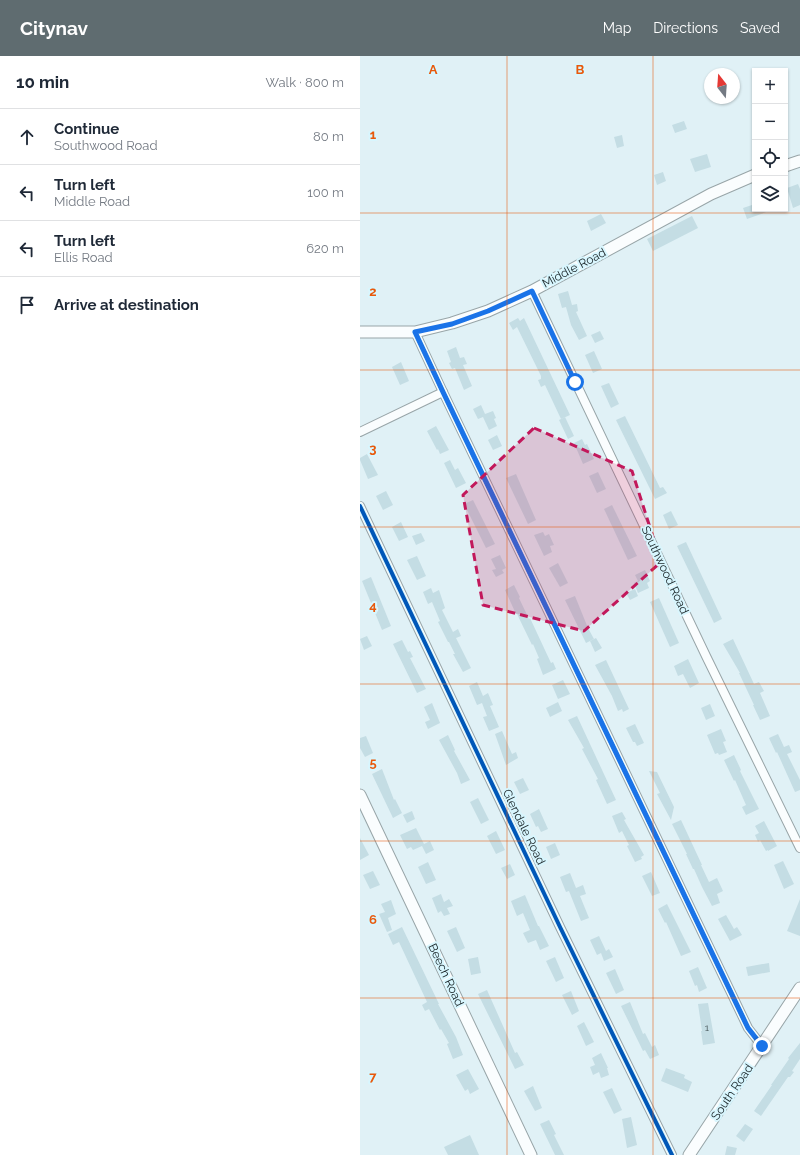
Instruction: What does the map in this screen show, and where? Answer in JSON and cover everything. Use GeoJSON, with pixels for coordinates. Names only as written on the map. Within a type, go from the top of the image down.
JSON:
{"type":"FeatureCollection","features":[{"type":"Feature","properties":{"kind":"street"},"geometry":{"type":"LineString","coordinates":[[788,165],[800,161]]}},
{"type":"Feature","properties":{"kind":"street","name":"Middle Road"},"geometry":{"type":"LineString","coordinates":[[360,332],[415,332],[452,324],[488,311],[532,291],[712,194],[753,176]]}},
{"type":"Feature","properties":{"kind":"street","name":"Southwood Road"},"geometry":{"type":"LineString","coordinates":[[532,291],[706,656],[800,848]]}},
{"type":"Feature","properties":{"kind":"street"},"geometry":{"type":"LineString","coordinates":[[415,332],[748,1028],[762,1046]]}},
{"type":"Feature","properties":{"kind":"street"},"geometry":{"type":"LineString","coordinates":[[360,432],[443,392]]}},
{"type":"Feature","properties":{"kind":"street","name":"Glendale Road"},"geometry":{"type":"LineString","coordinates":[[360,506],[560,927],[672,1155]]}},
{"type":"Feature","properties":{"kind":"street","name":"Beech Road"},"geometry":{"type":"LineString","coordinates":[[360,795],[532,1155]]}},
{"type":"Feature","properties":{"kind":"street","name":"South Road"},"geometry":{"type":"LineString","coordinates":[[689,1155],[800,988]]}},
{"type":"Feature","properties":{"kind":"highlighted area"},"geometry":{"type":"Polygon","coordinates":[[[534,428],[632,471],[661,562],[584,631],[483,605],[463,495],[534,428]]]}},
{"type":"Feature","properties":{"kind":"building"},"geometry":{"type":"Polygon","coordinates":[[[684,121],[687,129],[675,133],[672,125],[684,121]]]}},
{"type":"Feature","properties":{"kind":"building"},"geometry":{"type":"Polygon","coordinates":[[[622,135],[624,146],[617,148],[614,137],[622,135]]]}},
{"type":"Feature","properties":{"kind":"building"},"geometry":{"type":"Polygon","coordinates":[[[707,154],[711,167],[695,172],[690,159],[707,154]]]}},
{"type":"Feature","properties":{"kind":"building"},"geometry":{"type":"Polygon","coordinates":[[[663,172],[666,181],[657,185],[654,175],[663,172]]]}},
{"type":"Feature","properties":{"kind":"building"},"geometry":{"type":"Polygon","coordinates":[[[798,184],[800,189],[800,205],[793,208],[788,188],[798,184]]]}},
{"type":"Feature","properties":{"kind":"building"},"geometry":{"type":"Polygon","coordinates":[[[752,205],[752,212],[766,212],[747,219],[743,208],[752,205]]]}},
{"type":"Feature","properties":{"kind":"building"},"geometry":{"type":"Polygon","coordinates":[[[601,214],[606,223],[591,231],[587,221],[601,214]]]}},
{"type":"Feature","properties":{"kind":"building"},"geometry":{"type":"Polygon","coordinates":[[[692,216],[698,228],[653,251],[647,239],[692,216]]]}},
{"type":"Feature","properties":{"kind":"building"},"geometry":{"type":"Polygon","coordinates":[[[568,291],[572,305],[577,304],[578,311],[576,312],[587,336],[579,340],[571,325],[566,307],[562,308],[558,294],[568,291]]]}},
{"type":"Feature","properties":{"kind":"building"},"geometry":{"type":"Polygon","coordinates":[[[518,318],[520,321],[524,318],[570,415],[561,419],[545,385],[541,387],[538,380],[541,379],[541,376],[517,327],[513,330],[509,323],[518,318]]]}},
{"type":"Feature","properties":{"kind":"building"},"geometry":{"type":"Polygon","coordinates":[[[600,331],[604,339],[595,343],[591,335],[600,331]]]}},
{"type":"Feature","properties":{"kind":"building"},"geometry":{"type":"Polygon","coordinates":[[[456,347],[460,358],[464,357],[467,364],[463,365],[472,386],[464,390],[455,368],[452,369],[449,363],[451,362],[447,351],[456,347]]]}},
{"type":"Feature","properties":{"kind":"building"},"geometry":{"type":"Polygon","coordinates":[[[594,351],[602,369],[593,373],[585,355],[594,351]]]}},
{"type":"Feature","properties":{"kind":"building"},"geometry":{"type":"Polygon","coordinates":[[[401,362],[409,381],[400,385],[392,367],[401,362]]]}},
{"type":"Feature","properties":{"kind":"building"},"geometry":{"type":"Polygon","coordinates":[[[609,383],[619,404],[611,408],[601,386],[609,383]]]}},
{"type":"Feature","properties":{"kind":"building"},"geometry":{"type":"Polygon","coordinates":[[[481,405],[485,414],[493,411],[497,426],[489,430],[483,417],[478,419],[473,409],[481,405]]]}},
{"type":"Feature","properties":{"kind":"building"},"geometry":{"type":"Polygon","coordinates":[[[625,416],[660,488],[663,487],[667,493],[655,499],[616,420],[625,416]]]}},
{"type":"Feature","properties":{"kind":"building"},"geometry":{"type":"Polygon","coordinates":[[[565,417],[574,436],[568,439],[559,420],[565,417]]]}},
{"type":"Feature","properties":{"kind":"building"},"geometry":{"type":"Polygon","coordinates":[[[436,426],[449,450],[440,454],[427,431],[436,426]]]}},
{"type":"Feature","properties":{"kind":"building"},"geometry":{"type":"Polygon","coordinates":[[[497,435],[502,446],[493,450],[488,440],[497,435]]]}},
{"type":"Feature","properties":{"kind":"building"},"geometry":{"type":"Polygon","coordinates":[[[582,439],[585,445],[587,444],[594,459],[583,464],[574,443],[582,439]]]}},
{"type":"Feature","properties":{"kind":"building"},"geometry":{"type":"Polygon","coordinates":[[[367,454],[378,475],[368,479],[360,460],[360,458],[367,454]]]}},
{"type":"Feature","properties":{"kind":"building"},"geometry":{"type":"Polygon","coordinates":[[[450,460],[455,470],[458,468],[466,483],[456,488],[444,463],[450,460]]]}},
{"type":"Feature","properties":{"kind":"building"},"geometry":{"type":"Polygon","coordinates":[[[598,472],[606,489],[597,493],[589,476],[598,472]]]}},
{"type":"Feature","properties":{"kind":"building"},"geometry":{"type":"Polygon","coordinates":[[[516,474],[536,520],[528,524],[506,478],[516,474]]]}},
{"type":"Feature","properties":{"kind":"building"},"geometry":{"type":"Polygon","coordinates":[[[386,491],[393,505],[383,510],[376,496],[386,491]]]}},
{"type":"Feature","properties":{"kind":"building"},"geometry":{"type":"Polygon","coordinates":[[[473,500],[495,544],[486,548],[464,504],[473,500]]]}},
{"type":"Feature","properties":{"kind":"building"},"geometry":{"type":"Polygon","coordinates":[[[612,505],[637,556],[628,560],[604,509],[612,505]]]}},
{"type":"Feature","properties":{"kind":"building"},"geometry":{"type":"Polygon","coordinates":[[[671,511],[678,525],[669,529],[663,515],[671,511]]]}},
{"type":"Feature","properties":{"kind":"building"},"geometry":{"type":"Polygon","coordinates":[[[401,522],[408,537],[399,541],[392,527],[401,522]]]}},
{"type":"Feature","properties":{"kind":"building"},"geometry":{"type":"Polygon","coordinates":[[[543,532],[545,536],[549,534],[554,545],[550,546],[552,552],[544,556],[534,535],[543,532]]]}},
{"type":"Feature","properties":{"kind":"building"},"geometry":{"type":"Polygon","coordinates":[[[421,533],[425,541],[416,545],[412,536],[421,533]]]}},
{"type":"Feature","properties":{"kind":"building"},"geometry":{"type":"Polygon","coordinates":[[[686,542],[722,619],[714,623],[677,546],[686,542]]]}},
{"type":"Feature","properties":{"kind":"building"},"geometry":{"type":"Polygon","coordinates":[[[500,555],[506,568],[502,570],[504,573],[496,577],[492,570],[496,569],[491,559],[500,555]]]}},
{"type":"Feature","properties":{"kind":"building"},"geometry":{"type":"Polygon","coordinates":[[[417,556],[426,576],[417,580],[407,560],[417,556]]]}},
{"type":"Feature","properties":{"kind":"building"},"geometry":{"type":"Polygon","coordinates":[[[558,563],[568,583],[560,587],[549,568],[558,563]]]}},
{"type":"Feature","properties":{"kind":"building"},"geometry":{"type":"Polygon","coordinates":[[[645,570],[650,581],[647,583],[649,588],[638,593],[634,583],[638,581],[635,575],[645,570]]]}},
{"type":"Feature","properties":{"kind":"building"},"geometry":{"type":"Polygon","coordinates":[[[371,577],[391,626],[382,630],[362,581],[371,577]]]}},
{"type":"Feature","properties":{"kind":"building"},"geometry":{"type":"Polygon","coordinates":[[[514,585],[551,663],[553,662],[556,669],[543,675],[537,659],[539,658],[533,644],[532,645],[505,590],[514,585]]]}},
{"type":"Feature","properties":{"kind":"building"},"geometry":{"type":"Polygon","coordinates":[[[431,588],[433,593],[439,590],[445,608],[442,610],[453,632],[458,629],[461,636],[456,638],[471,668],[463,672],[438,622],[440,621],[432,602],[428,604],[423,592],[431,588]]]}},
{"type":"Feature","properties":{"kind":"building"},"geometry":{"type":"Polygon","coordinates":[[[635,589],[638,596],[630,600],[626,593],[635,589]]]}},
{"type":"Feature","properties":{"kind":"building"},"geometry":{"type":"Polygon","coordinates":[[[575,596],[594,639],[586,643],[565,600],[575,596]]]}},
{"type":"Feature","properties":{"kind":"building"},"geometry":{"type":"Polygon","coordinates":[[[659,598],[679,643],[670,647],[650,602],[659,598]]]}},
{"type":"Feature","properties":{"kind":"building"},"geometry":{"type":"Polygon","coordinates":[[[367,636],[372,646],[364,650],[360,639],[367,636]]]}},
{"type":"Feature","properties":{"kind":"building"},"geometry":{"type":"Polygon","coordinates":[[[596,638],[602,648],[595,652],[590,641],[596,638]]]}},
{"type":"Feature","properties":{"kind":"building"},"geometry":{"type":"Polygon","coordinates":[[[733,639],[754,684],[759,682],[764,691],[760,693],[770,716],[760,720],[740,673],[723,644],[733,639]]]}},
{"type":"Feature","properties":{"kind":"building"},"geometry":{"type":"Polygon","coordinates":[[[402,640],[408,652],[410,651],[413,657],[410,658],[426,689],[417,693],[393,644],[402,640]]]}},
{"type":"Feature","properties":{"kind":"building"},"geometry":{"type":"Polygon","coordinates":[[[688,659],[699,683],[690,688],[683,674],[678,676],[674,666],[688,659]]]}},
{"type":"Feature","properties":{"kind":"building"},"geometry":{"type":"Polygon","coordinates":[[[606,660],[629,709],[623,712],[622,709],[618,711],[612,696],[595,665],[606,660]]]}},
{"type":"Feature","properties":{"kind":"building"},"geometry":{"type":"Polygon","coordinates":[[[563,680],[570,694],[558,699],[552,685],[563,680]]]}},
{"type":"Feature","properties":{"kind":"building"},"geometry":{"type":"Polygon","coordinates":[[[477,682],[483,696],[488,693],[493,705],[490,706],[499,727],[489,731],[483,717],[487,716],[482,703],[477,705],[469,686],[477,682]]]}},
{"type":"Feature","properties":{"kind":"building"},"geometry":{"type":"Polygon","coordinates":[[[558,702],[562,711],[550,717],[546,708],[558,702]]]}},
{"type":"Feature","properties":{"kind":"building"},"geometry":{"type":"Polygon","coordinates":[[[432,703],[440,723],[428,729],[425,722],[430,720],[424,707],[432,703]]]}},
{"type":"Feature","properties":{"kind":"building"},"geometry":{"type":"Polygon","coordinates":[[[710,704],[715,716],[706,720],[701,708],[710,704]]]}},
{"type":"Feature","properties":{"kind":"building"},"geometry":{"type":"Polygon","coordinates":[[[577,716],[616,800],[607,804],[596,780],[598,779],[582,749],[584,748],[568,720],[577,716]]]}},
{"type":"Feature","properties":{"kind":"building"},"geometry":{"type":"Polygon","coordinates":[[[635,724],[644,743],[637,746],[635,742],[633,742],[626,728],[635,724]]]}},
{"type":"Feature","properties":{"kind":"building"},"geometry":{"type":"Polygon","coordinates":[[[721,729],[726,741],[723,742],[727,752],[719,755],[718,753],[715,754],[707,735],[721,729]]]}},
{"type":"Feature","properties":{"kind":"building"},"geometry":{"type":"Polygon","coordinates":[[[502,731],[512,754],[516,752],[518,758],[506,765],[495,734],[502,731]]]}},
{"type":"Feature","properties":{"kind":"building"},"geometry":{"type":"Polygon","coordinates":[[[778,734],[784,747],[789,745],[792,752],[787,754],[800,780],[800,790],[795,792],[769,738],[778,734]]]}},
{"type":"Feature","properties":{"kind":"building"},"geometry":{"type":"Polygon","coordinates":[[[448,735],[455,750],[454,751],[470,780],[461,784],[457,773],[439,740],[448,735]]]}},
{"type":"Feature","properties":{"kind":"building"},"geometry":{"type":"Polygon","coordinates":[[[366,736],[373,753],[365,757],[360,748],[360,738],[366,736]]]}},
{"type":"Feature","properties":{"kind":"building"},"geometry":{"type":"Polygon","coordinates":[[[734,755],[741,770],[740,771],[759,809],[746,815],[742,807],[746,805],[724,760],[734,755]]]}},
{"type":"Feature","properties":{"kind":"building"},"geometry":{"type":"Polygon","coordinates":[[[382,769],[394,800],[395,799],[402,813],[393,818],[372,774],[382,769]]]}},
{"type":"Feature","properties":{"kind":"building"},"geometry":{"type":"Polygon","coordinates":[[[649,771],[657,772],[674,807],[671,820],[657,794],[660,793],[649,771]]]}},
{"type":"Feature","properties":{"kind":"building"},"geometry":{"type":"Polygon","coordinates":[[[523,778],[529,790],[520,794],[514,782],[523,778]]]}},
{"type":"Feature","properties":{"kind":"building"},"geometry":{"type":"Polygon","coordinates":[[[478,798],[489,820],[481,824],[470,802],[478,798]]]}},
{"type":"Feature","properties":{"kind":"building"},"geometry":{"type":"Polygon","coordinates":[[[539,809],[548,829],[541,832],[538,826],[536,827],[530,814],[539,809]]]}},
{"type":"Feature","properties":{"kind":"building"},"geometry":{"type":"Polygon","coordinates":[[[412,811],[415,819],[407,823],[403,815],[412,811]]]}},
{"type":"Feature","properties":{"kind":"building"},"geometry":{"type":"Polygon","coordinates":[[[622,812],[626,819],[624,820],[644,855],[641,857],[642,859],[635,862],[622,831],[619,833],[612,816],[622,812]]]}},
{"type":"Feature","properties":{"kind":"building"},"geometry":{"type":"Polygon","coordinates":[[[681,820],[709,882],[717,878],[723,891],[717,894],[720,903],[712,906],[693,869],[672,824],[681,820]]]}},
{"type":"Feature","properties":{"kind":"building"},"geometry":{"type":"Polygon","coordinates":[[[764,821],[777,846],[768,851],[766,851],[760,840],[758,842],[755,835],[759,833],[755,826],[764,821]]]}},
{"type":"Feature","properties":{"kind":"building"},"geometry":{"type":"Polygon","coordinates":[[[416,828],[424,844],[430,841],[434,850],[426,854],[422,846],[413,850],[411,847],[407,849],[400,835],[416,828]]]}},
{"type":"Feature","properties":{"kind":"building"},"geometry":{"type":"Polygon","coordinates":[[[496,831],[505,850],[496,854],[487,836],[496,831]]]}},
{"type":"Feature","properties":{"kind":"building"},"geometry":{"type":"Polygon","coordinates":[[[360,838],[369,855],[360,860],[360,838]]]}},
{"type":"Feature","properties":{"kind":"building"},"geometry":{"type":"Polygon","coordinates":[[[555,843],[560,855],[551,859],[546,847],[555,843]]]}},
{"type":"Feature","properties":{"kind":"building"},"geometry":{"type":"Polygon","coordinates":[[[783,861],[794,884],[784,889],[774,865],[783,861]]]}},
{"type":"Feature","properties":{"kind":"building"},"geometry":{"type":"Polygon","coordinates":[[[428,862],[436,880],[426,884],[418,867],[428,862]]]}},
{"type":"Feature","properties":{"kind":"building"},"geometry":{"type":"Polygon","coordinates":[[[510,864],[515,875],[507,879],[501,868],[510,864]]]}},
{"type":"Feature","properties":{"kind":"building"},"geometry":{"type":"Polygon","coordinates":[[[373,871],[380,885],[370,889],[363,875],[373,871]]]}},
{"type":"Feature","properties":{"kind":"building"},"geometry":{"type":"Polygon","coordinates":[[[651,872],[660,893],[652,896],[642,876],[651,872]]]}},
{"type":"Feature","properties":{"kind":"building"},"geometry":{"type":"Polygon","coordinates":[[[570,873],[576,888],[583,885],[586,894],[580,896],[589,918],[581,921],[569,891],[566,892],[560,877],[570,873]]]}},
{"type":"Feature","properties":{"kind":"building"},"geometry":{"type":"Polygon","coordinates":[[[441,894],[444,902],[449,899],[453,906],[447,908],[450,914],[444,916],[441,911],[438,913],[432,898],[441,894]]]}},
{"type":"Feature","properties":{"kind":"building"},"geometry":{"type":"Polygon","coordinates":[[[525,895],[538,926],[549,946],[540,950],[536,940],[528,943],[523,933],[530,930],[523,913],[517,916],[511,901],[525,895]]]}},
{"type":"Feature","properties":{"kind":"building"},"geometry":{"type":"Polygon","coordinates":[[[800,899],[800,936],[787,931],[800,899]]]}},
{"type":"Feature","properties":{"kind":"building"},"geometry":{"type":"Polygon","coordinates":[[[391,900],[396,914],[388,918],[392,930],[387,932],[379,914],[385,912],[381,904],[391,900]]]}},
{"type":"Feature","properties":{"kind":"building"},"geometry":{"type":"Polygon","coordinates":[[[667,904],[691,952],[681,956],[666,922],[665,923],[658,909],[667,904]]]}},
{"type":"Feature","properties":{"kind":"building"},"geometry":{"type":"Polygon","coordinates":[[[726,915],[734,929],[737,927],[742,935],[730,941],[718,919],[726,915]]]}},
{"type":"Feature","properties":{"kind":"building"},"geometry":{"type":"Polygon","coordinates":[[[402,927],[438,1004],[456,1037],[463,1055],[453,1059],[447,1044],[449,1043],[441,1029],[440,1030],[429,1009],[425,1011],[422,1005],[427,1002],[399,942],[393,945],[388,934],[402,927]]]}},
{"type":"Feature","properties":{"kind":"building"},"geometry":{"type":"Polygon","coordinates":[[[456,927],[465,948],[457,952],[447,931],[456,927]]]}},
{"type":"Feature","properties":{"kind":"building"},"geometry":{"type":"Polygon","coordinates":[[[599,936],[606,951],[609,949],[613,957],[604,961],[601,953],[597,955],[590,940],[599,936]]]}},
{"type":"Feature","properties":{"kind":"building"},"geometry":{"type":"Polygon","coordinates":[[[478,957],[481,973],[471,975],[468,959],[478,957]]]}},
{"type":"Feature","properties":{"kind":"building"},"geometry":{"type":"Polygon","coordinates":[[[555,957],[564,978],[556,982],[546,961],[555,957]]]}},
{"type":"Feature","properties":{"kind":"building"},"geometry":{"type":"Polygon","coordinates":[[[769,963],[770,972],[748,976],[746,967],[769,963]]]}},
{"type":"Feature","properties":{"kind":"building"},"geometry":{"type":"Polygon","coordinates":[[[698,967],[707,988],[699,992],[697,985],[695,986],[689,971],[698,967]]]}},
{"type":"Feature","properties":{"kind":"building"},"geometry":{"type":"Polygon","coordinates":[[[615,969],[624,990],[616,994],[606,973],[615,969]]]}},
{"type":"Feature","properties":{"kind":"building"},"geometry":{"type":"Polygon","coordinates":[[[487,990],[515,1053],[517,1052],[524,1065],[515,1069],[478,994],[487,990]]]}},
{"type":"Feature","properties":{"kind":"building"},"geometry":{"type":"Polygon","coordinates":[[[571,991],[579,1011],[572,1015],[562,995],[571,991]]]}},
{"type":"Feature","properties":{"kind":"building"},"geometry":{"type":"Polygon","coordinates":[[[630,1002],[643,1034],[645,1033],[652,1047],[655,1045],[659,1055],[650,1059],[645,1050],[643,1051],[621,1006],[630,1002]]]}},
{"type":"Feature","properties":{"kind":"building"},"geometry":{"type":"Polygon","coordinates":[[[708,1003],[715,1043],[703,1045],[698,1004],[708,1003]]]}},
{"type":"Feature","properties":{"kind":"building"},"geometry":{"type":"Polygon","coordinates":[[[584,1022],[594,1042],[586,1046],[577,1026],[584,1022]]]}},
{"type":"Feature","properties":{"kind":"building"},"geometry":{"type":"Polygon","coordinates":[[[800,1043],[800,1059],[792,1071],[794,1072],[790,1077],[788,1077],[761,1116],[754,1111],[789,1059],[788,1058],[800,1043]]]}},
{"type":"Feature","properties":{"kind":"building"},"geometry":{"type":"Polygon","coordinates":[[[601,1053],[608,1068],[609,1075],[601,1078],[599,1072],[593,1075],[590,1067],[595,1065],[592,1058],[601,1053]]]}},
{"type":"Feature","properties":{"kind":"building"},"geometry":{"type":"Polygon","coordinates":[[[666,1068],[685,1075],[684,1078],[692,1082],[688,1092],[661,1081],[666,1068]]]}},
{"type":"Feature","properties":{"kind":"building"},"geometry":{"type":"Polygon","coordinates":[[[468,1069],[479,1089],[470,1094],[468,1089],[465,1091],[456,1075],[468,1069]]]}},
{"type":"Feature","properties":{"kind":"building"},"geometry":{"type":"Polygon","coordinates":[[[533,1086],[542,1108],[535,1111],[524,1091],[533,1086]]]}},
{"type":"Feature","properties":{"kind":"building"},"geometry":{"type":"Polygon","coordinates":[[[612,1088],[622,1110],[614,1114],[603,1092],[612,1088]]]}},
{"type":"Feature","properties":{"kind":"building"},"geometry":{"type":"Polygon","coordinates":[[[631,1117],[637,1145],[627,1148],[622,1119],[631,1117]]]}},
{"type":"Feature","properties":{"kind":"building"},"geometry":{"type":"Polygon","coordinates":[[[549,1120],[556,1134],[554,1135],[564,1155],[555,1155],[540,1124],[549,1120]]]}},
{"type":"Feature","properties":{"kind":"building"},"geometry":{"type":"Polygon","coordinates":[[[745,1124],[753,1129],[744,1142],[736,1136],[745,1124]]]}},
{"type":"Feature","properties":{"kind":"building"},"geometry":{"type":"Polygon","coordinates":[[[470,1135],[479,1155],[448,1155],[444,1147],[470,1135]]]}},
{"type":"Feature","properties":{"kind":"building"},"geometry":{"type":"Polygon","coordinates":[[[727,1146],[737,1148],[735,1155],[725,1155],[727,1146]]]}},
{"type":"Feature","properties":{"kind":"cycle path"},"geometry":{"type":"LineString","coordinates":[[415,332],[748,1028],[762,1046]]}},
{"type":"Feature","properties":{"kind":"cycle path"},"geometry":{"type":"LineString","coordinates":[[360,506],[560,927],[672,1155]]}},
{"type":"Feature","properties":{"kind":"route"},"geometry":{"type":"LineString","coordinates":[[575,382],[532,291],[488,311],[452,324],[415,332],[748,1028],[762,1046]]}}]}
